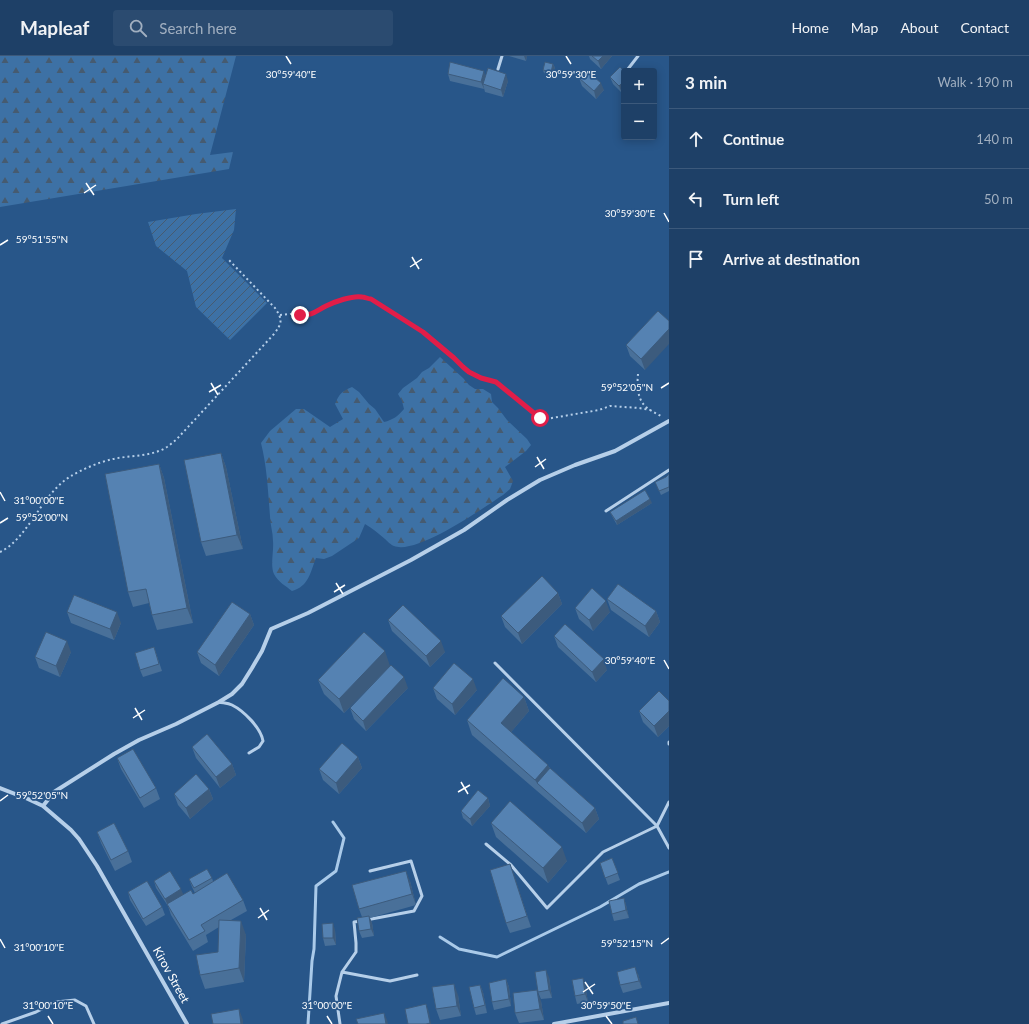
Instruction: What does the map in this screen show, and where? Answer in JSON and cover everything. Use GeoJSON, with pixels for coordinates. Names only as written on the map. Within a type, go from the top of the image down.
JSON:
{"type":"FeatureCollection","features":[{"type":"Feature","properties":{"kind":"street"},"geometry":{"type":"LineString","coordinates":[[43,806],[54,792],[114,754],[139,740],[176,724],[232,694],[242,684],[262,651],[271,628],[308,613],[411,560],[464,530],[507,500],[540,480],[575,465],[615,451],[669,421]]}},
{"type":"Feature","properties":{"kind":"street","name":"Kirov Street"},"geometry":{"type":"LineString","coordinates":[[0,788],[43,806],[71,830],[83,844],[187,1024]]}},
{"type":"Feature","properties":{"kind":"street"},"geometry":{"type":"LineString","coordinates":[[554,1024],[669,1003]]}},
{"type":"Feature","properties":{"kind":"lane"},"geometry":{"type":"LineString","coordinates":[[498,69],[502,56]]}},
{"type":"Feature","properties":{"kind":"lane"},"geometry":{"type":"LineString","coordinates":[[629,68],[638,56]]}},
{"type":"Feature","properties":{"kind":"lane"},"geometry":{"type":"LineString","coordinates":[[606,511],[669,470]]}},
{"type":"Feature","properties":{"kind":"lane"},"geometry":{"type":"LineString","coordinates":[[495,663],[657,826],[669,848]]}},
{"type":"Feature","properties":{"kind":"lane"},"geometry":{"type":"LineString","coordinates":[[219,702],[231,704],[243,712],[262,735],[263,741],[258,747],[248,753]]}},
{"type":"Feature","properties":{"kind":"lane"},"geometry":{"type":"LineString","coordinates":[[486,844],[511,865],[547,908],[604,852],[657,826],[669,802]]}},
{"type":"Feature","properties":{"kind":"lane"},"geometry":{"type":"LineString","coordinates":[[340,1024],[336,996],[342,972],[356,952],[354,922],[414,911],[422,896],[410,862],[370,871]]}},
{"type":"Feature","properties":{"kind":"lane"},"geometry":{"type":"LineString","coordinates":[[342,972],[390,980],[417,975]]}},
{"type":"Feature","properties":{"kind":"lane"},"geometry":{"type":"LineString","coordinates":[[2,1024],[36,1012],[56,1002],[75,1000],[86,1006],[94,1024]]}},
{"type":"Feature","properties":{"kind":"path"},"geometry":{"type":"LineString","coordinates":[[0,552],[13,543],[54,491],[70,477],[83,470],[113,459],[150,454],[166,448],[176,440],[274,334],[280,326],[280,315],[270,302],[228,259]]}},
{"type":"Feature","properties":{"kind":"path"},"geometry":{"type":"LineString","coordinates":[[280,315],[290,314],[306,316],[336,302],[362,296],[371,299],[423,332],[469,372],[481,378],[496,382],[540,418],[546,419],[584,413],[610,406],[650,410]]}},
{"type":"Feature","properties":{"kind":"path"},"geometry":{"type":"LineString","coordinates":[[638,374],[637,385],[641,399],[645,406],[669,421]]}},
{"type":"Feature","properties":{"kind":"green space"},"geometry":{"type":"Polygon","coordinates":[[[0,56],[236,56],[210,155],[233,152],[229,169],[0,207],[0,56]]]}},
{"type":"Feature","properties":{"kind":"green space"},"geometry":{"type":"Polygon","coordinates":[[[236,209],[234,230],[222,258],[267,303],[230,340],[196,307],[187,271],[156,246],[148,222],[236,209]]]}},
{"type":"Feature","properties":{"kind":"green space"},"geometry":{"type":"Polygon","coordinates":[[[440,357],[469,385],[475,389],[483,389],[491,394],[492,402],[531,445],[526,451],[505,467],[513,481],[510,489],[481,510],[450,529],[418,544],[404,547],[394,546],[365,524],[359,538],[332,556],[324,559],[316,558],[308,578],[302,586],[292,591],[282,584],[274,574],[273,570],[273,538],[266,470],[261,443],[270,431],[296,409],[304,409],[330,427],[343,419],[335,404],[341,393],[352,387],[359,392],[375,409],[384,422],[393,419],[404,409],[398,394],[440,357]]]}},
{"type":"Feature","properties":{"kind":"building"},"geometry":{"type":"Polygon","coordinates":[[[592,56],[603,56],[598,61],[592,56]]]}},
{"type":"Feature","properties":{"kind":"building"},"geometry":{"type":"Polygon","coordinates":[[[450,62],[484,71],[481,82],[448,74],[450,62]]]}},
{"type":"Feature","properties":{"kind":"building"},"geometry":{"type":"Polygon","coordinates":[[[545,62],[553,64],[551,72],[543,70],[545,62]]]}},
{"type":"Feature","properties":{"kind":"building"},"geometry":{"type":"Polygon","coordinates":[[[620,67],[621,68],[621,84],[619,86],[610,77],[620,67]]]}},
{"type":"Feature","properties":{"kind":"building"},"geometry":{"type":"Polygon","coordinates":[[[488,68],[506,74],[501,90],[483,84],[488,68]]]}},
{"type":"Feature","properties":{"kind":"building"},"geometry":{"type":"Polygon","coordinates":[[[586,70],[601,83],[594,91],[579,78],[586,70]]]}},
{"type":"Feature","properties":{"kind":"building"},"geometry":{"type":"Polygon","coordinates":[[[658,311],[669,321],[669,329],[641,359],[626,345],[658,311]]]}},
{"type":"Feature","properties":{"kind":"building"},"geometry":{"type":"Polygon","coordinates":[[[221,453],[237,535],[201,542],[184,460],[221,453]]]}},
{"type":"Feature","properties":{"kind":"building"},"geometry":{"type":"Polygon","coordinates":[[[159,464],[187,608],[152,615],[146,589],[128,592],[105,474],[159,464]]]}},
{"type":"Feature","properties":{"kind":"building"},"geometry":{"type":"Polygon","coordinates":[[[669,474],[669,487],[659,491],[655,482],[669,474]]]}},
{"type":"Feature","properties":{"kind":"building"},"geometry":{"type":"Polygon","coordinates":[[[645,490],[650,499],[616,521],[610,512],[645,490]]]}},
{"type":"Feature","properties":{"kind":"building"},"geometry":{"type":"Polygon","coordinates":[[[542,576],[558,593],[518,633],[501,616],[542,576]]]}},
{"type":"Feature","properties":{"kind":"building"},"geometry":{"type":"Polygon","coordinates":[[[618,584],[656,611],[645,626],[607,599],[618,584]]]}},
{"type":"Feature","properties":{"kind":"building"},"geometry":{"type":"Polygon","coordinates":[[[592,588],[606,601],[589,620],[575,608],[592,588]]]}},
{"type":"Feature","properties":{"kind":"building"},"geometry":{"type":"Polygon","coordinates":[[[74,595],[117,612],[110,629],[67,612],[74,595]]]}},
{"type":"Feature","properties":{"kind":"building"},"geometry":{"type":"Polygon","coordinates":[[[232,602],[250,614],[215,665],[197,652],[232,602]]]}},
{"type":"Feature","properties":{"kind":"building"},"geometry":{"type":"Polygon","coordinates":[[[403,605],[441,641],[426,656],[388,620],[403,605]]]}},
{"type":"Feature","properties":{"kind":"building"},"geometry":{"type":"Polygon","coordinates":[[[565,624],[604,659],[592,672],[554,636],[565,624]]]}},
{"type":"Feature","properties":{"kind":"building"},"geometry":{"type":"Polygon","coordinates":[[[46,632],[67,641],[56,666],[35,657],[46,632]]]}},
{"type":"Feature","properties":{"kind":"building"},"geometry":{"type":"Polygon","coordinates":[[[364,632],[385,651],[339,699],[318,680],[364,632]]]}},
{"type":"Feature","properties":{"kind":"building"},"geometry":{"type":"Polygon","coordinates":[[[154,647],[159,664],[140,670],[135,653],[154,647]]]}},
{"type":"Feature","properties":{"kind":"building"},"geometry":{"type":"Polygon","coordinates":[[[454,663],[473,679],[452,704],[433,688],[454,663]]]}},
{"type":"Feature","properties":{"kind":"building"},"geometry":{"type":"Polygon","coordinates":[[[391,665],[404,677],[363,721],[350,708],[391,665]]]}},
{"type":"Feature","properties":{"kind":"building"},"geometry":{"type":"Polygon","coordinates":[[[503,678],[524,697],[501,723],[548,765],[535,780],[467,720],[503,678]]]}},
{"type":"Feature","properties":{"kind":"building"},"geometry":{"type":"Polygon","coordinates":[[[659,691],[669,701],[669,711],[654,726],[639,711],[659,691]]]}},
{"type":"Feature","properties":{"kind":"building"},"geometry":{"type":"Polygon","coordinates":[[[207,734],[232,764],[216,777],[192,747],[207,734]]]}},
{"type":"Feature","properties":{"kind":"building"},"geometry":{"type":"Polygon","coordinates":[[[342,743],[358,757],[336,783],[319,769],[342,743]]]}},
{"type":"Feature","properties":{"kind":"building"},"geometry":{"type":"Polygon","coordinates":[[[133,749],[156,788],[140,798],[117,758],[133,749]]]}},
{"type":"Feature","properties":{"kind":"building"},"geometry":{"type":"Polygon","coordinates":[[[550,768],[595,808],[582,823],[537,783],[550,768]]]}},
{"type":"Feature","properties":{"kind":"building"},"geometry":{"type":"Polygon","coordinates":[[[196,774],[209,789],[186,808],[174,794],[196,774]]]}},
{"type":"Feature","properties":{"kind":"building"},"geometry":{"type":"Polygon","coordinates":[[[478,790],[488,798],[470,819],[461,811],[478,790]]]}},
{"type":"Feature","properties":{"kind":"building"},"geometry":{"type":"Polygon","coordinates":[[[510,801],[562,847],[543,868],[491,823],[510,801]]]}},
{"type":"Feature","properties":{"kind":"building"},"geometry":{"type":"Polygon","coordinates":[[[114,823],[128,851],[111,860],[97,832],[114,823]]]}},
{"type":"Feature","properties":{"kind":"building"},"geometry":{"type":"Polygon","coordinates":[[[612,858],[618,873],[605,878],[600,863],[612,858]]]}},
{"type":"Feature","properties":{"kind":"building"},"geometry":{"type":"Polygon","coordinates":[[[510,864],[527,916],[506,923],[490,870],[510,864]]]}},
{"type":"Feature","properties":{"kind":"building"},"geometry":{"type":"Polygon","coordinates":[[[207,869],[212,878],[194,888],[189,879],[207,869]]]}},
{"type":"Feature","properties":{"kind":"building"},"geometry":{"type":"Polygon","coordinates":[[[170,871],[181,889],[165,899],[154,881],[170,871]]]}},
{"type":"Feature","properties":{"kind":"building"},"geometry":{"type":"Polygon","coordinates":[[[406,871],[412,894],[359,909],[352,885],[406,871]]]}},
{"type":"Feature","properties":{"kind":"building"},"geometry":{"type":"Polygon","coordinates":[[[227,873],[243,900],[201,925],[205,931],[189,940],[167,904],[191,890],[193,894],[227,873]]]}},
{"type":"Feature","properties":{"kind":"building"},"geometry":{"type":"Polygon","coordinates":[[[147,881],[162,907],[143,919],[128,892],[147,881]]]}},
{"type":"Feature","properties":{"kind":"building"},"geometry":{"type":"Polygon","coordinates":[[[624,898],[626,910],[612,914],[609,901],[624,898]]]}},
{"type":"Feature","properties":{"kind":"building"},"geometry":{"type":"Polygon","coordinates":[[[369,916],[371,929],[359,931],[357,918],[369,916]]]}},
{"type":"Feature","properties":{"kind":"building"},"geometry":{"type":"Polygon","coordinates":[[[219,920],[241,921],[239,968],[200,975],[196,955],[218,952],[219,920]]]}},
{"type":"Feature","properties":{"kind":"building"},"geometry":{"type":"Polygon","coordinates":[[[333,923],[333,938],[323,938],[322,924],[333,923]]]}},
{"type":"Feature","properties":{"kind":"building"},"geometry":{"type":"Polygon","coordinates":[[[635,967],[639,981],[620,985],[617,972],[635,967]]]}},
{"type":"Feature","properties":{"kind":"building"},"geometry":{"type":"Polygon","coordinates":[[[546,970],[549,990],[538,992],[535,972],[546,970]]]}},
{"type":"Feature","properties":{"kind":"building"},"geometry":{"type":"Polygon","coordinates":[[[583,978],[585,994],[575,996],[572,980],[583,978]]]}},
{"type":"Feature","properties":{"kind":"building"},"geometry":{"type":"Polygon","coordinates":[[[506,979],[509,999],[492,1002],[489,983],[506,979]]]}},
{"type":"Feature","properties":{"kind":"building"},"geometry":{"type":"Polygon","coordinates":[[[454,984],[457,1006],[436,1009],[432,987],[454,984]]]}},
{"type":"Feature","properties":{"kind":"building"},"geometry":{"type":"Polygon","coordinates":[[[480,985],[485,1005],[474,1008],[469,987],[480,985]]]}},
{"type":"Feature","properties":{"kind":"building"},"geometry":{"type":"Polygon","coordinates":[[[537,990],[540,1009],[515,1013],[513,993],[537,990]]]}},
{"type":"Feature","properties":{"kind":"building"},"geometry":{"type":"Polygon","coordinates":[[[426,1004],[430,1023],[408,1024],[405,1009],[426,1004]]]}},
{"type":"Feature","properties":{"kind":"building"},"geometry":{"type":"Polygon","coordinates":[[[239,1009],[241,1024],[213,1024],[211,1014],[239,1009]]]}},
{"type":"Feature","properties":{"kind":"building"},"geometry":{"type":"Polygon","coordinates":[[[384,1013],[386,1024],[358,1024],[356,1019],[384,1013]]]}},
{"type":"Feature","properties":{"kind":"building"},"geometry":{"type":"Polygon","coordinates":[[[636,1017],[638,1024],[623,1024],[623,1021],[636,1017]]]}},
{"type":"Feature","properties":{"kind":"waterway"},"geometry":{"type":"LineString","coordinates":[[308,1024],[314,949],[316,886],[336,871],[344,838],[333,822]]}},
{"type":"Feature","properties":{"kind":"waterway"},"geometry":{"type":"LineString","coordinates":[[440,937],[459,949],[497,957],[600,907],[639,884],[669,872]]}},
{"type":"Feature","properties":{"kind":"route"},"geometry":{"type":"LineString","coordinates":[[300,315],[306,316],[325,306],[355,297],[362,296],[371,299],[423,332],[469,372],[481,378],[496,382],[540,418]]}}]}
